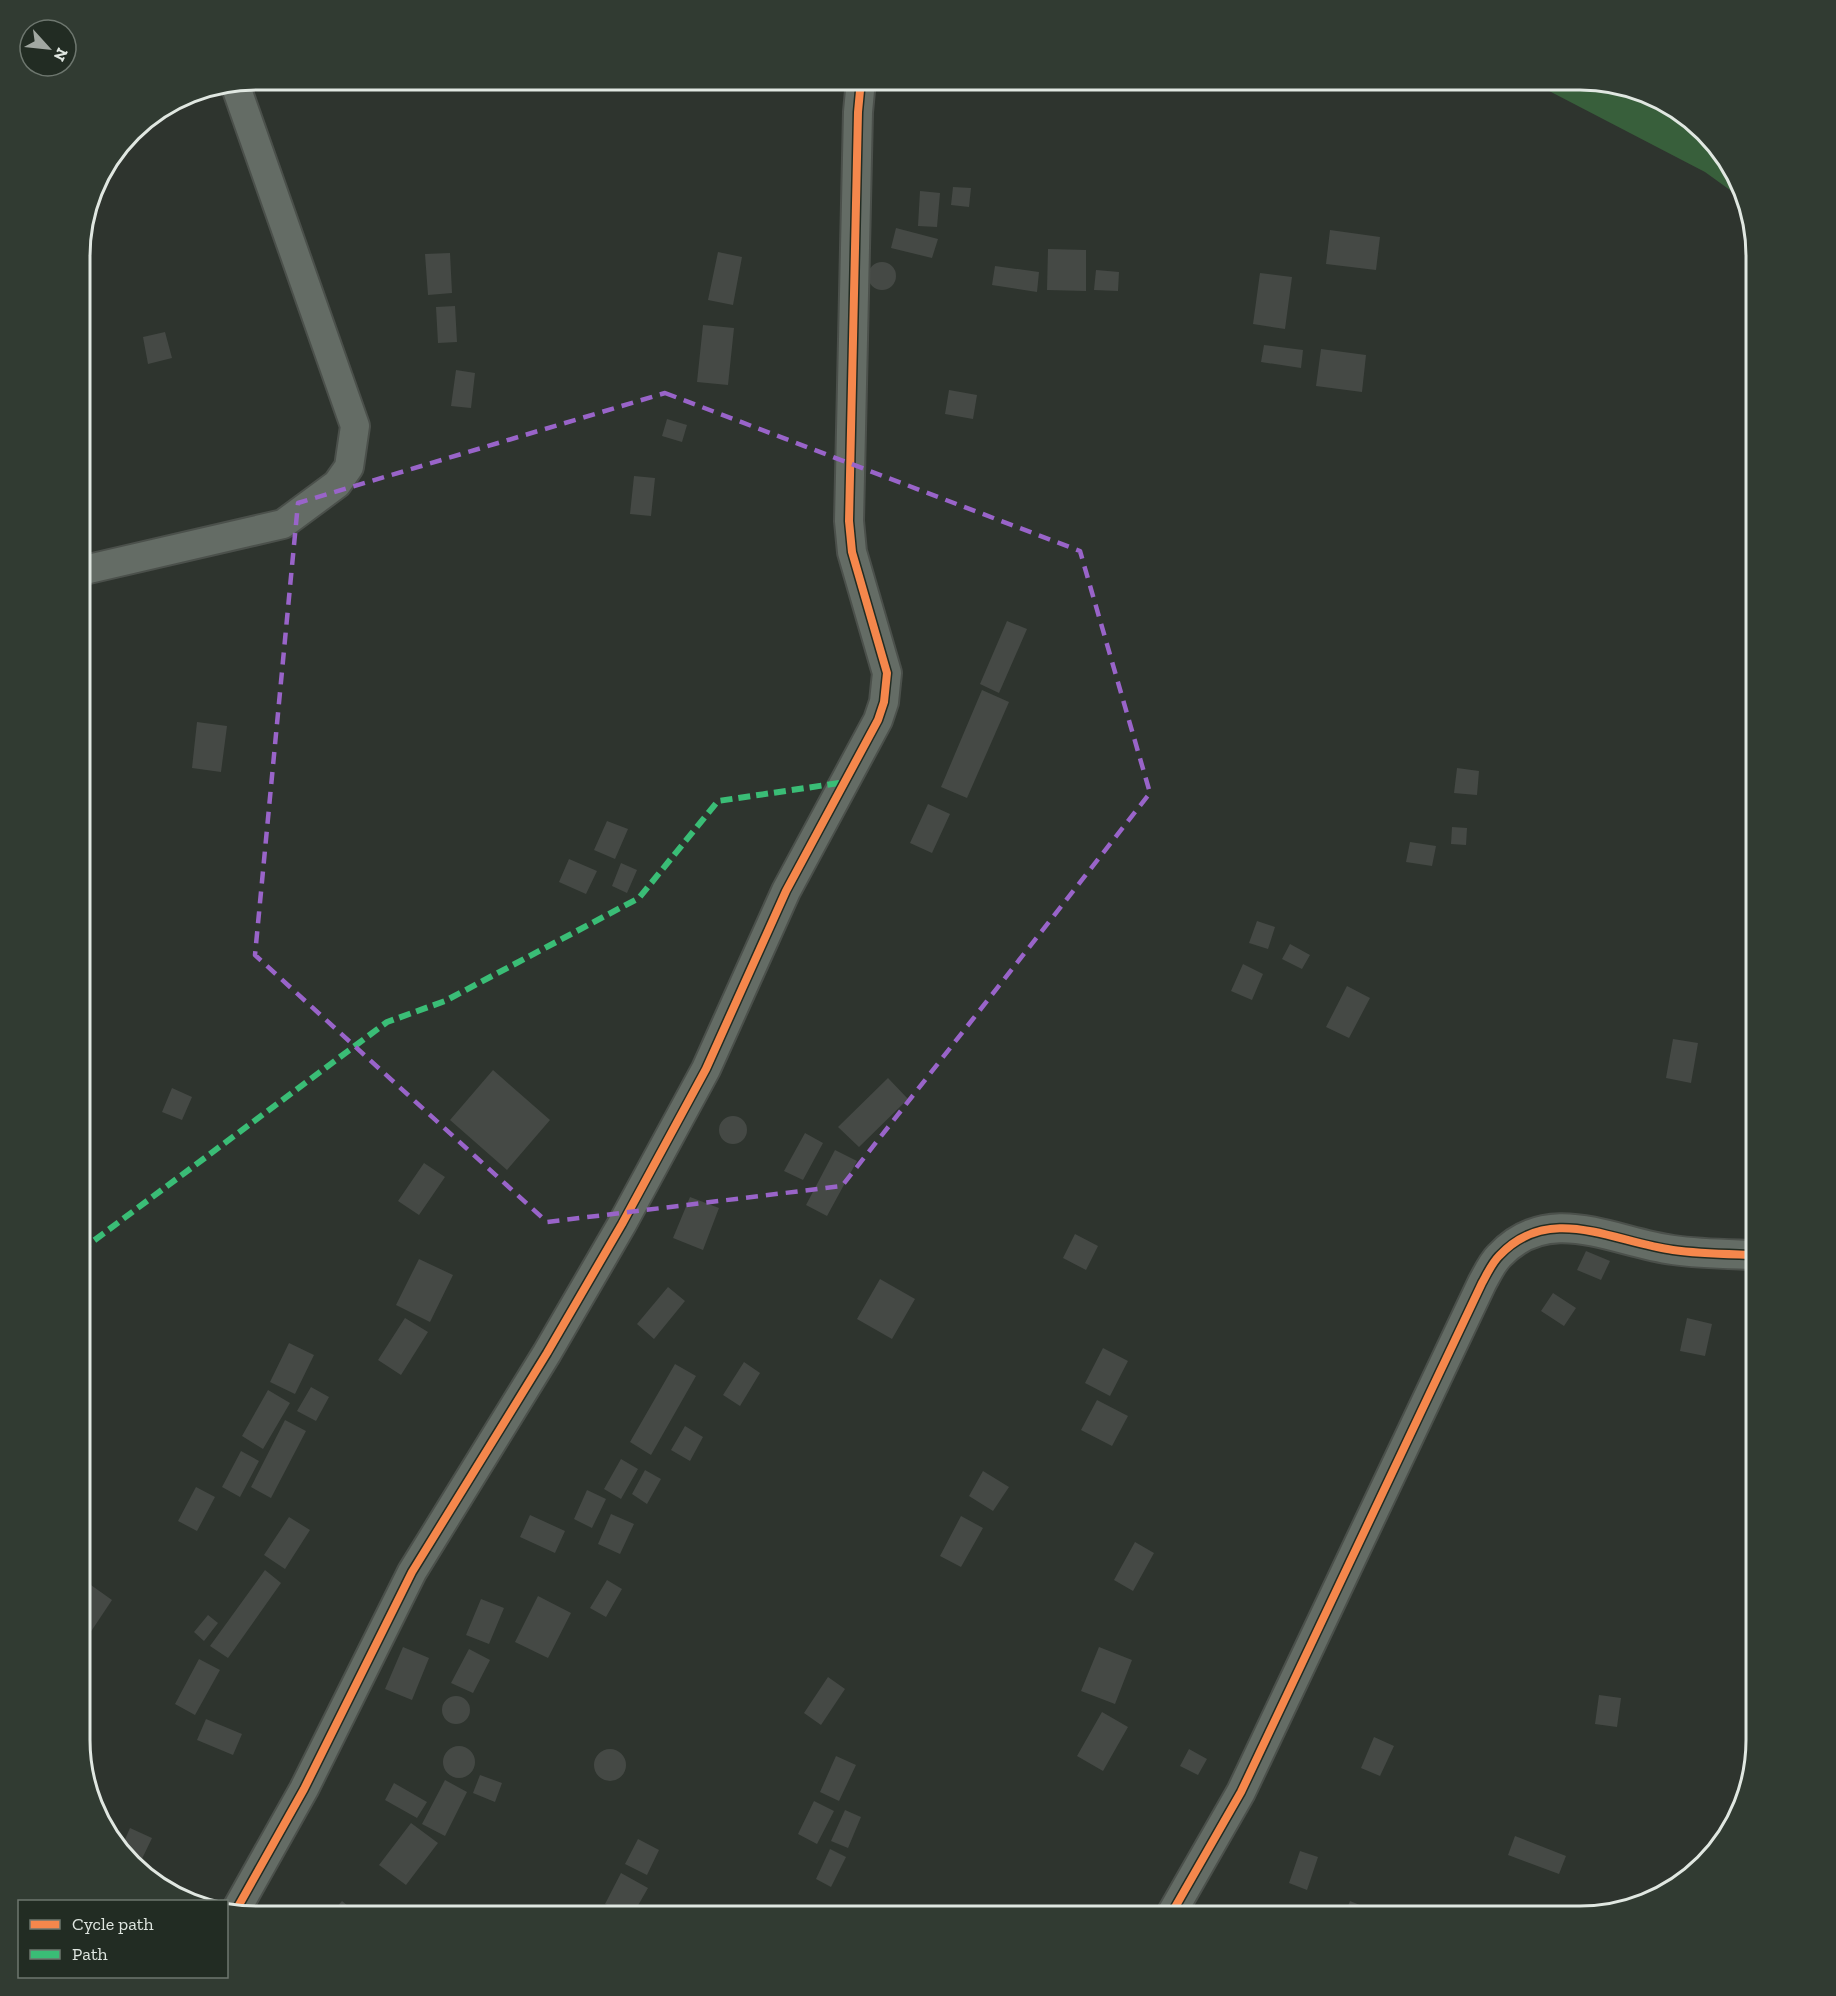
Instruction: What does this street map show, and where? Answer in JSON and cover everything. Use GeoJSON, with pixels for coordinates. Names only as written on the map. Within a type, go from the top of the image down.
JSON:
{"type":"FeatureCollection","features":[{"type":"Feature","properties":{"kind":"street"},"geometry":{"type":"LineString","coordinates":[[239,1905],[303,1789],[412,1572],[553,1343],[622,1224],[695,1089],[786,891],[846,782],[884,702],[887,673],[852,552],[849,521],[860,90]]}},
{"type":"Feature","properties":{"kind":"street"},"geometry":{"type":"LineString","coordinates":[[90,570],[283,524],[337,483],[350,467],[355,426],[236,91]]}},
{"type":"Feature","properties":{"kind":"street"},"geometry":{"type":"LineString","coordinates":[[1176,1906],[1241,1792],[1482,1283],[1497,1257],[1521,1236],[1540,1230],[1572,1227],[1672,1250],[1746,1254]]}},
{"type":"Feature","properties":{"kind":"highlighted area"},"geometry":{"type":"Polygon","coordinates":[[[665,393],[1080,551],[1150,793],[842,1186],[547,1222],[255,955],[298,503],[665,393]]]}},
{"type":"Feature","properties":{"kind":"green space"},"geometry":{"type":"Polygon","coordinates":[[[1547,90],[1591,90],[1613,93],[1634,99],[1663,112],[1690,131],[1705,146],[1724,173],[1733,192],[1705,172],[1547,90]]]}},
{"type":"Feature","properties":{"kind":"building"},"geometry":{"type":"Polygon","coordinates":[[[953,187],[971,188],[969,207],[951,205],[953,187]]]}},
{"type":"Feature","properties":{"kind":"building"},"geometry":{"type":"Polygon","coordinates":[[[920,191],[940,193],[937,227],[918,226],[920,191]]]}},
{"type":"Feature","properties":{"kind":"building"},"geometry":{"type":"Polygon","coordinates":[[[896,228],[938,239],[932,258],[891,248],[896,228]]]}},
{"type":"Feature","properties":{"kind":"building"},"geometry":{"type":"Polygon","coordinates":[[[1330,230],[1380,237],[1376,270],[1326,264],[1330,230]]]}},
{"type":"Feature","properties":{"kind":"building"},"geometry":{"type":"Polygon","coordinates":[[[1048,249],[1086,250],[1086,291],[1047,290],[1048,249]]]}},
{"type":"Feature","properties":{"kind":"building"},"geometry":{"type":"Polygon","coordinates":[[[718,252],[742,257],[733,305],[708,300],[718,252]]]}},
{"type":"Feature","properties":{"kind":"building"},"geometry":{"type":"Polygon","coordinates":[[[450,253],[452,293],[428,295],[425,254],[450,253]]]}},
{"type":"Feature","properties":{"kind":"building"},"geometry":{"type":"Polygon","coordinates":[[[882,262],[892,266],[896,276],[892,286],[882,290],[872,286],[868,276],[872,266],[882,262]]]}},
{"type":"Feature","properties":{"kind":"building"},"geometry":{"type":"Polygon","coordinates":[[[995,266],[1039,272],[1037,292],[992,285],[995,266]]]}},
{"type":"Feature","properties":{"kind":"building"},"geometry":{"type":"Polygon","coordinates":[[[1096,270],[1119,272],[1118,291],[1094,290],[1096,270]]]}},
{"type":"Feature","properties":{"kind":"building"},"geometry":{"type":"Polygon","coordinates":[[[1260,273],[1292,277],[1285,329],[1253,324],[1260,273]]]}},
{"type":"Feature","properties":{"kind":"building"},"geometry":{"type":"Polygon","coordinates":[[[455,306],[457,342],[438,343],[436,307],[455,306]]]}},
{"type":"Feature","properties":{"kind":"building"},"geometry":{"type":"Polygon","coordinates":[[[703,325],[734,328],[728,385],[697,382],[703,325]]]}},
{"type":"Feature","properties":{"kind":"building"},"geometry":{"type":"Polygon","coordinates":[[[165,332],[172,358],[148,364],[143,337],[165,332]]]}},
{"type":"Feature","properties":{"kind":"building"},"geometry":{"type":"Polygon","coordinates":[[[1264,345],[1303,350],[1301,368],[1261,362],[1264,345]]]}},
{"type":"Feature","properties":{"kind":"building"},"geometry":{"type":"Polygon","coordinates":[[[1321,349],[1366,355],[1362,392],[1316,386],[1321,349]]]}},
{"type":"Feature","properties":{"kind":"building"},"geometry":{"type":"Polygon","coordinates":[[[456,370],[475,373],[471,408],[451,406],[456,370]]]}},
{"type":"Feature","properties":{"kind":"building"},"geometry":{"type":"Polygon","coordinates":[[[949,390],[977,395],[973,419],[945,414],[949,390]]]}},
{"type":"Feature","properties":{"kind":"building"},"geometry":{"type":"Polygon","coordinates":[[[667,419],[687,425],[682,442],[662,436],[667,419]]]}},
{"type":"Feature","properties":{"kind":"building"},"geometry":{"type":"Polygon","coordinates":[[[634,476],[655,478],[651,516],[630,514],[634,476]]]}},
{"type":"Feature","properties":{"kind":"building"},"geometry":{"type":"Polygon","coordinates":[[[1007,621],[1027,629],[999,693],[980,684],[1007,621]]]}},
{"type":"Feature","properties":{"kind":"building"},"geometry":{"type":"Polygon","coordinates":[[[982,690],[1009,702],[967,798],[941,787],[982,690]]]}},
{"type":"Feature","properties":{"kind":"building"},"geometry":{"type":"Polygon","coordinates":[[[197,722],[227,726],[221,772],[192,768],[197,722]]]}},
{"type":"Feature","properties":{"kind":"building"},"geometry":{"type":"Polygon","coordinates":[[[1457,768],[1479,771],[1477,795],[1454,793],[1457,768]]]}},
{"type":"Feature","properties":{"kind":"building"},"geometry":{"type":"Polygon","coordinates":[[[928,804],[950,814],[932,853],[910,843],[928,804]]]}},
{"type":"Feature","properties":{"kind":"building"},"geometry":{"type":"Polygon","coordinates":[[[607,821],[628,829],[615,859],[594,850],[607,821]]]}},
{"type":"Feature","properties":{"kind":"building"},"geometry":{"type":"Polygon","coordinates":[[[1452,827],[1467,828],[1466,845],[1451,844],[1452,827]]]}},
{"type":"Feature","properties":{"kind":"building"},"geometry":{"type":"Polygon","coordinates":[[[1410,842],[1436,846],[1432,866],[1406,862],[1410,842]]]}},
{"type":"Feature","properties":{"kind":"building"},"geometry":{"type":"Polygon","coordinates":[[[569,859],[597,871],[586,894],[559,882],[569,859]]]}},
{"type":"Feature","properties":{"kind":"building"},"geometry":{"type":"Polygon","coordinates":[[[621,863],[637,870],[627,893],[612,886],[621,863]]]}},
{"type":"Feature","properties":{"kind":"building"},"geometry":{"type":"Polygon","coordinates":[[[1257,921],[1275,927],[1268,949],[1249,943],[1257,921]]]}},
{"type":"Feature","properties":{"kind":"building"},"geometry":{"type":"Polygon","coordinates":[[[1290,944],[1310,955],[1302,969],[1282,959],[1290,944]]]}},
{"type":"Feature","properties":{"kind":"building"},"geometry":{"type":"Polygon","coordinates":[[[1243,964],[1263,974],[1252,1000],[1231,991],[1243,964]]]}},
{"type":"Feature","properties":{"kind":"building"},"geometry":{"type":"Polygon","coordinates":[[[1347,986],[1370,998],[1349,1038],[1326,1027],[1347,986]]]}},
{"type":"Feature","properties":{"kind":"building"},"geometry":{"type":"Polygon","coordinates":[[[1673,1039],[1698,1043],[1691,1083],[1666,1078],[1673,1039]]]}},
{"type":"Feature","properties":{"kind":"building"},"geometry":{"type":"Polygon","coordinates":[[[493,1070],[550,1120],[507,1170],[450,1120],[493,1070]]]}},
{"type":"Feature","properties":{"kind":"building"},"geometry":{"type":"Polygon","coordinates":[[[888,1078],[908,1099],[859,1147],[838,1127],[888,1078]]]}},
{"type":"Feature","properties":{"kind":"building"},"geometry":{"type":"Polygon","coordinates":[[[172,1088],[192,1097],[182,1120],[162,1112],[172,1088]]]}},
{"type":"Feature","properties":{"kind":"building"},"geometry":{"type":"Polygon","coordinates":[[[733,1116],[743,1120],[747,1130],[743,1140],[733,1144],[723,1140],[719,1130],[723,1120],[733,1116]]]}},
{"type":"Feature","properties":{"kind":"building"},"geometry":{"type":"Polygon","coordinates":[[[805,1133],[823,1143],[803,1180],[784,1171],[805,1133]]]}},
{"type":"Feature","properties":{"kind":"building"},"geometry":{"type":"Polygon","coordinates":[[[835,1150],[857,1161],[827,1216],[806,1205],[835,1150]]]}},
{"type":"Feature","properties":{"kind":"building"},"geometry":{"type":"Polygon","coordinates":[[[424,1163],[445,1177],[419,1215],[398,1201],[424,1163]]]}},
{"type":"Feature","properties":{"kind":"building"},"geometry":{"type":"Polygon","coordinates":[[[690,1197],[719,1208],[703,1250],[673,1238],[690,1197]]]}},
{"type":"Feature","properties":{"kind":"building"},"geometry":{"type":"Polygon","coordinates":[[[1075,1234],[1098,1246],[1086,1270],[1063,1258],[1075,1234]]]}},
{"type":"Feature","properties":{"kind":"building"},"geometry":{"type":"Polygon","coordinates":[[[1586,1251],[1610,1261],[1601,1280],[1577,1270],[1586,1251]]]}},
{"type":"Feature","properties":{"kind":"building"},"geometry":{"type":"Polygon","coordinates":[[[419,1259],[453,1275],[430,1322],[396,1305],[419,1259]]]}},
{"type":"Feature","properties":{"kind":"building"},"geometry":{"type":"Polygon","coordinates":[[[880,1279],[915,1299],[892,1339],[857,1319],[880,1279]]]}},
{"type":"Feature","properties":{"kind":"building"},"geometry":{"type":"Polygon","coordinates":[[[668,1287],[685,1301],[654,1339],[637,1324],[668,1287]]]}},
{"type":"Feature","properties":{"kind":"building"},"geometry":{"type":"Polygon","coordinates":[[[1553,1293],[1576,1308],[1564,1326],[1541,1311],[1553,1293]]]}},
{"type":"Feature","properties":{"kind":"building"},"geometry":{"type":"Polygon","coordinates":[[[405,1318],[428,1332],[401,1375],[378,1360],[405,1318]]]}},
{"type":"Feature","properties":{"kind":"building"},"geometry":{"type":"Polygon","coordinates":[[[1687,1318],[1712,1324],[1705,1356],[1680,1351],[1687,1318]]]}},
{"type":"Feature","properties":{"kind":"building"},"geometry":{"type":"Polygon","coordinates":[[[289,1343],[314,1355],[295,1394],[270,1382],[289,1343]]]}},
{"type":"Feature","properties":{"kind":"building"},"geometry":{"type":"Polygon","coordinates":[[[1103,1348],[1128,1361],[1110,1396],[1085,1383],[1103,1348]]]}},
{"type":"Feature","properties":{"kind":"building"},"geometry":{"type":"Polygon","coordinates":[[[744,1362],[760,1373],[740,1406],[723,1395],[744,1362]]]}},
{"type":"Feature","properties":{"kind":"building"},"geometry":{"type":"Polygon","coordinates":[[[675,1364],[696,1376],[651,1455],[630,1442],[675,1364]]]}},
{"type":"Feature","properties":{"kind":"building"},"geometry":{"type":"Polygon","coordinates":[[[311,1387],[329,1397],[316,1421],[297,1411],[311,1387]]]}},
{"type":"Feature","properties":{"kind":"building"},"geometry":{"type":"Polygon","coordinates":[[[268,1390],[290,1403],[263,1449],[242,1436],[268,1390]]]}},
{"type":"Feature","properties":{"kind":"building"},"geometry":{"type":"Polygon","coordinates":[[[1097,1400],[1128,1416],[1112,1446],[1081,1430],[1097,1400]]]}},
{"type":"Feature","properties":{"kind":"building"},"geometry":{"type":"Polygon","coordinates":[[[285,1420],[306,1431],[271,1498],[251,1487],[285,1420]]]}},
{"type":"Feature","properties":{"kind":"building"},"geometry":{"type":"Polygon","coordinates":[[[685,1426],[703,1437],[690,1461],[671,1450],[685,1426]]]}},
{"type":"Feature","properties":{"kind":"building"},"geometry":{"type":"Polygon","coordinates":[[[241,1451],[259,1461],[240,1497],[222,1487],[241,1451]]]}},
{"type":"Feature","properties":{"kind":"building"},"geometry":{"type":"Polygon","coordinates":[[[621,1459],[638,1469],[621,1499],[604,1489],[621,1459]]]}},
{"type":"Feature","properties":{"kind":"building"},"geometry":{"type":"Polygon","coordinates":[[[645,1470],[661,1479],[647,1504],[632,1494],[645,1470]]]}},
{"type":"Feature","properties":{"kind":"building"},"geometry":{"type":"Polygon","coordinates":[[[983,1471],[1009,1487],[993,1511],[969,1496],[983,1471]]]}},
{"type":"Feature","properties":{"kind":"building"},"geometry":{"type":"Polygon","coordinates":[[[196,1487],[215,1497],[197,1531],[178,1521],[196,1487]]]}},
{"type":"Feature","properties":{"kind":"building"},"geometry":{"type":"Polygon","coordinates":[[[587,1490],[606,1499],[592,1528],[574,1519],[587,1490]]]}},
{"type":"Feature","properties":{"kind":"building"},"geometry":{"type":"Polygon","coordinates":[[[611,1514],[634,1524],[620,1554],[598,1544],[611,1514]]]}},
{"type":"Feature","properties":{"kind":"building"},"geometry":{"type":"Polygon","coordinates":[[[530,1515],[565,1531],[555,1553],[520,1537],[530,1515]]]}},
{"type":"Feature","properties":{"kind":"building"},"geometry":{"type":"Polygon","coordinates":[[[961,1516],[983,1528],[961,1567],[940,1556],[961,1516]]]}},
{"type":"Feature","properties":{"kind":"building"},"geometry":{"type":"Polygon","coordinates":[[[289,1517],[310,1530],[285,1569],[264,1555],[289,1517]]]}},
{"type":"Feature","properties":{"kind":"building"},"geometry":{"type":"Polygon","coordinates":[[[1135,1542],[1154,1553],[1133,1591],[1114,1580],[1135,1542]]]}},
{"type":"Feature","properties":{"kind":"building"},"geometry":{"type":"Polygon","coordinates":[[[265,1570],[281,1583],[228,1658],[210,1646],[265,1570]]]}},
{"type":"Feature","properties":{"kind":"building"},"geometry":{"type":"Polygon","coordinates":[[[607,1580],[622,1589],[606,1617],[590,1608],[607,1580]]]}},
{"type":"Feature","properties":{"kind":"building"},"geometry":{"type":"Polygon","coordinates":[[[90,1584],[112,1600],[90,1633],[90,1584]]]}},
{"type":"Feature","properties":{"kind":"building"},"geometry":{"type":"Polygon","coordinates":[[[538,1596],[571,1613],[548,1658],[515,1642],[538,1596]]]}},
{"type":"Feature","properties":{"kind":"building"},"geometry":{"type":"Polygon","coordinates":[[[481,1599],[504,1608],[489,1644],[466,1635],[481,1599]]]}},
{"type":"Feature","properties":{"kind":"building"},"geometry":{"type":"Polygon","coordinates":[[[208,1615],[218,1623],[204,1641],[194,1632],[208,1615]]]}},
{"type":"Feature","properties":{"kind":"building"},"geometry":{"type":"Polygon","coordinates":[[[403,1647],[429,1658],[412,1700],[385,1689],[403,1647]]]}},
{"type":"Feature","properties":{"kind":"building"},"geometry":{"type":"Polygon","coordinates":[[[1099,1647],[1132,1660],[1115,1704],[1081,1691],[1099,1647]]]}},
{"type":"Feature","properties":{"kind":"building"},"geometry":{"type":"Polygon","coordinates":[[[469,1649],[490,1660],[473,1693],[451,1683],[469,1649]]]}},
{"type":"Feature","properties":{"kind":"building"},"geometry":{"type":"Polygon","coordinates":[[[199,1659],[220,1670],[195,1715],[175,1704],[199,1659]]]}},
{"type":"Feature","properties":{"kind":"building"},"geometry":{"type":"Polygon","coordinates":[[[828,1677],[845,1689],[821,1725],[804,1713],[828,1677]]]}},
{"type":"Feature","properties":{"kind":"building"},"geometry":{"type":"Polygon","coordinates":[[[1599,1695],[1621,1698],[1617,1727],[1595,1724],[1599,1695]]]}},
{"type":"Feature","properties":{"kind":"building"},"geometry":{"type":"Polygon","coordinates":[[[456,1696],[466,1700],[470,1710],[466,1720],[456,1724],[446,1720],[442,1710],[446,1700],[456,1696]]]}},
{"type":"Feature","properties":{"kind":"building"},"geometry":{"type":"Polygon","coordinates":[[[1102,1712],[1128,1727],[1103,1771],[1077,1756],[1102,1712]]]}},
{"type":"Feature","properties":{"kind":"building"},"geometry":{"type":"Polygon","coordinates":[[[206,1719],[242,1734],[233,1755],[197,1740],[206,1719]]]}},
{"type":"Feature","properties":{"kind":"building"},"geometry":{"type":"Polygon","coordinates":[[[1374,1737],[1394,1746],[1380,1776],[1361,1768],[1374,1737]]]}},
{"type":"Feature","properties":{"kind":"building"},"geometry":{"type":"Polygon","coordinates":[[[459,1746],[470,1751],[475,1762],[470,1773],[459,1778],[448,1773],[443,1762],[448,1751],[459,1746]]]}},
{"type":"Feature","properties":{"kind":"building"},"geometry":{"type":"Polygon","coordinates":[[[610,1749],[621,1754],[626,1765],[621,1776],[610,1781],[599,1776],[594,1765],[599,1754],[610,1749]]]}},
{"type":"Feature","properties":{"kind":"building"},"geometry":{"type":"Polygon","coordinates":[[[1189,1749],[1207,1759],[1198,1775],[1180,1766],[1189,1749]]]}},
{"type":"Feature","properties":{"kind":"building"},"geometry":{"type":"Polygon","coordinates":[[[836,1756],[856,1765],[839,1801],[820,1792],[836,1756]]]}},
{"type":"Feature","properties":{"kind":"building"},"geometry":{"type":"Polygon","coordinates":[[[480,1775],[502,1783],[495,1802],[473,1793],[480,1775]]]}},
{"type":"Feature","properties":{"kind":"building"},"geometry":{"type":"Polygon","coordinates":[[[445,1780],[467,1792],[445,1836],[422,1824],[445,1780]]]}},
{"type":"Feature","properties":{"kind":"building"},"geometry":{"type":"Polygon","coordinates":[[[394,1783],[427,1802],[417,1818],[385,1800],[394,1783]]]}},
{"type":"Feature","properties":{"kind":"building"},"geometry":{"type":"Polygon","coordinates":[[[814,1801],[834,1811],[817,1844],[798,1834],[814,1801]]]}},
{"type":"Feature","properties":{"kind":"building"},"geometry":{"type":"Polygon","coordinates":[[[845,1810],[861,1817],[848,1848],[831,1841],[845,1810]]]}},
{"type":"Feature","properties":{"kind":"building"},"geometry":{"type":"Polygon","coordinates":[[[411,1823],[438,1843],[406,1885],[379,1865],[411,1823]]]}},
{"type":"Feature","properties":{"kind":"building"},"geometry":{"type":"Polygon","coordinates":[[[130,1828],[152,1838],[141,1860],[124,1841],[130,1828]]]}},
{"type":"Feature","properties":{"kind":"building"},"geometry":{"type":"Polygon","coordinates":[[[1515,1836],[1566,1856],[1559,1874],[1508,1855],[1515,1836]]]}},
{"type":"Feature","properties":{"kind":"building"},"geometry":{"type":"Polygon","coordinates":[[[638,1839],[659,1850],[647,1875],[625,1864],[638,1839]]]}},
{"type":"Feature","properties":{"kind":"building"},"geometry":{"type":"Polygon","coordinates":[[[830,1849],[846,1857],[831,1887],[816,1879],[830,1849]]]}},
{"type":"Feature","properties":{"kind":"building"},"geometry":{"type":"Polygon","coordinates":[[[1300,1851],[1318,1857],[1307,1890],[1289,1883],[1300,1851]]]}},
{"type":"Feature","properties":{"kind":"building"},"geometry":{"type":"Polygon","coordinates":[[[621,1873],[648,1888],[638,1906],[605,1904],[621,1873]]]}},
{"type":"Feature","properties":{"kind":"building"},"geometry":{"type":"Polygon","coordinates":[[[342,1901],[348,1906],[338,1906],[342,1901]]]}},
{"type":"Feature","properties":{"kind":"building"},"geometry":{"type":"Polygon","coordinates":[[[1350,1901],[1362,1906],[1348,1906],[1350,1901]]]}},
{"type":"Feature","properties":{"kind":"marked path"},"geometry":{"type":"LineString","coordinates":[[90,1244],[387,1022],[445,1001],[639,898],[718,801],[846,782]]}},
{"type":"Feature","properties":{"kind":"cycle path"},"geometry":{"type":"LineString","coordinates":[[239,1905],[304,1789],[412,1572],[547,1353],[622,1224],[706,1069],[786,891],[878,720],[884,702],[887,673],[852,552],[849,521],[860,90]]}},
{"type":"Feature","properties":{"kind":"cycle path"},"geometry":{"type":"LineString","coordinates":[[1176,1906],[1241,1792],[1482,1283],[1496,1259],[1518,1240],[1539,1231],[1560,1228],[1605,1234],[1673,1250],[1746,1255]]}}]}
